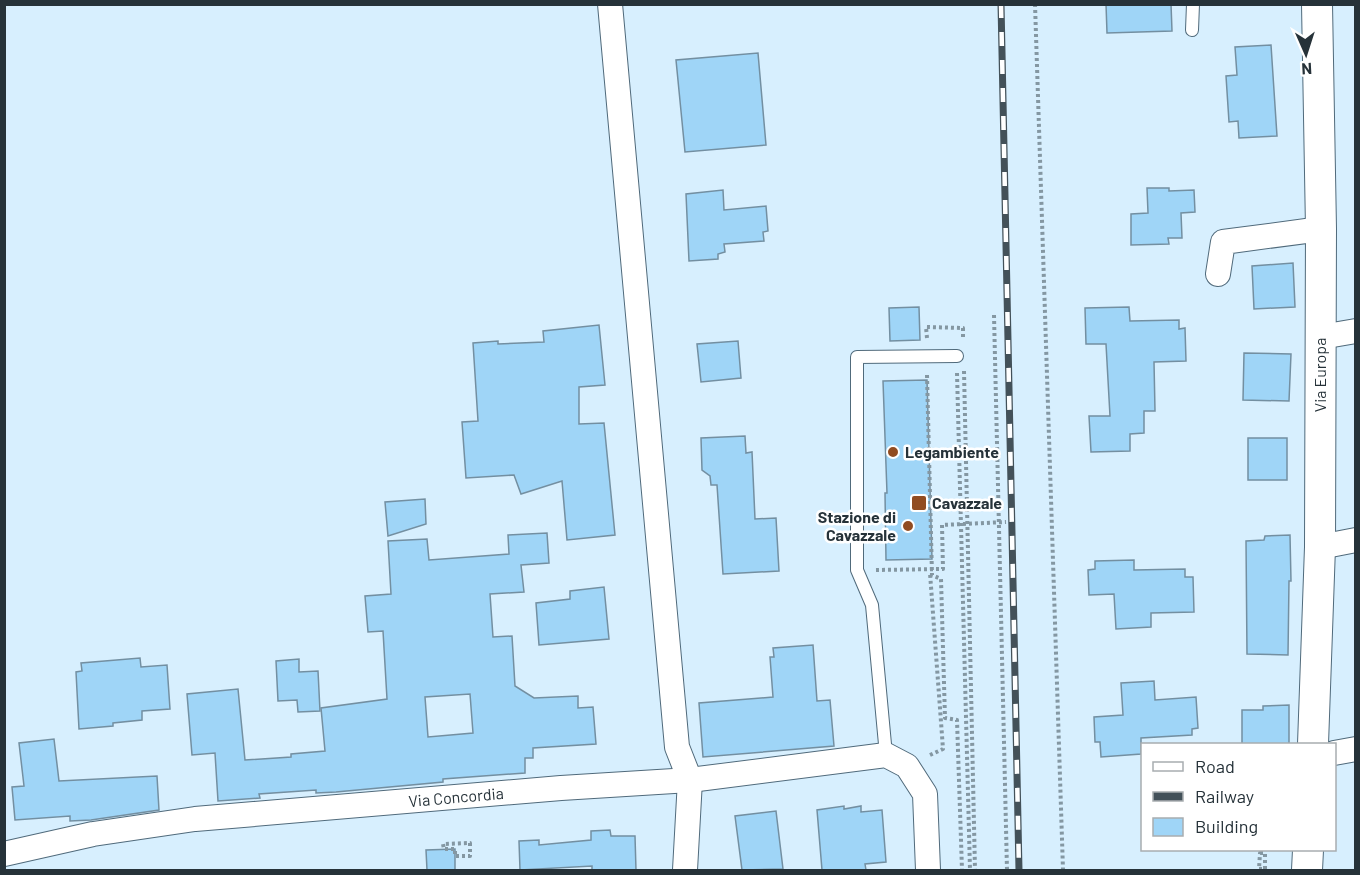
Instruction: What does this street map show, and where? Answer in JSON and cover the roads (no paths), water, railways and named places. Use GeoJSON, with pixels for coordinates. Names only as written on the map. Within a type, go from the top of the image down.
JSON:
{"type":"FeatureCollection","features":[{"type":"Feature","properties":{"kind":"street"},"geometry":{"type":"LineString","coordinates":[[610,4],[677,747],[690,780],[686,870]]}},
{"type":"Feature","properties":{"kind":"street","name":"Via Europa"},"geometry":{"type":"LineString","coordinates":[[1313,743],[1320,547],[1321,229],[1317,4]]}},
{"type":"Feature","properties":{"kind":"street"},"geometry":{"type":"LineString","coordinates":[[1218,274],[1223,242],[1321,229]]}},
{"type":"Feature","properties":{"kind":"street"},"geometry":{"type":"LineString","coordinates":[[1321,337],[1356,331]]}},
{"type":"Feature","properties":{"kind":"street"},"geometry":{"type":"LineString","coordinates":[[1320,547],[1356,540]]}},
{"type":"Feature","properties":{"kind":"street"},"geometry":{"type":"LineString","coordinates":[[1336,753],[1356,749]]}},
{"type":"Feature","properties":{"kind":"street"},"geometry":{"type":"LineString","coordinates":[[896,761],[925,794],[928,870]]}},
{"type":"Feature","properties":{"kind":"street","name":"Via Concordia"},"geometry":{"type":"LineString","coordinates":[[4,854],[93,834],[195,819],[561,788],[690,780],[896,761]]}},
{"type":"Feature","properties":{"kind":"street"},"geometry":{"type":"LineString","coordinates":[[1307,870],[1308,851]]}},
{"type":"Feature","properties":{"kind":"lane"},"geometry":{"type":"LineString","coordinates":[[1192,30],[1193,4]]}},
{"type":"Feature","properties":{"kind":"lane"},"geometry":{"type":"LineString","coordinates":[[896,761],[872,605],[857,570],[857,357],[927,356],[960,359]]}},
{"type":"Feature","properties":{"kind":"railway"},"geometry":{"type":"LineString","coordinates":[[1001,4],[1019,870]]}},
{"type":"Feature","properties":{"kind":"place","name":"Legambiente"},"geometry":{"type":"Point","coordinates":[893,452]}},
{"type":"Feature","properties":{"kind":"place","name":"Cavazzale"},"geometry":{"type":"Point","coordinates":[919,503]}},
{"type":"Feature","properties":{"kind":"place","name":"Stazione di Cavazzale"},"geometry":{"type":"Point","coordinates":[908,526]}}]}
